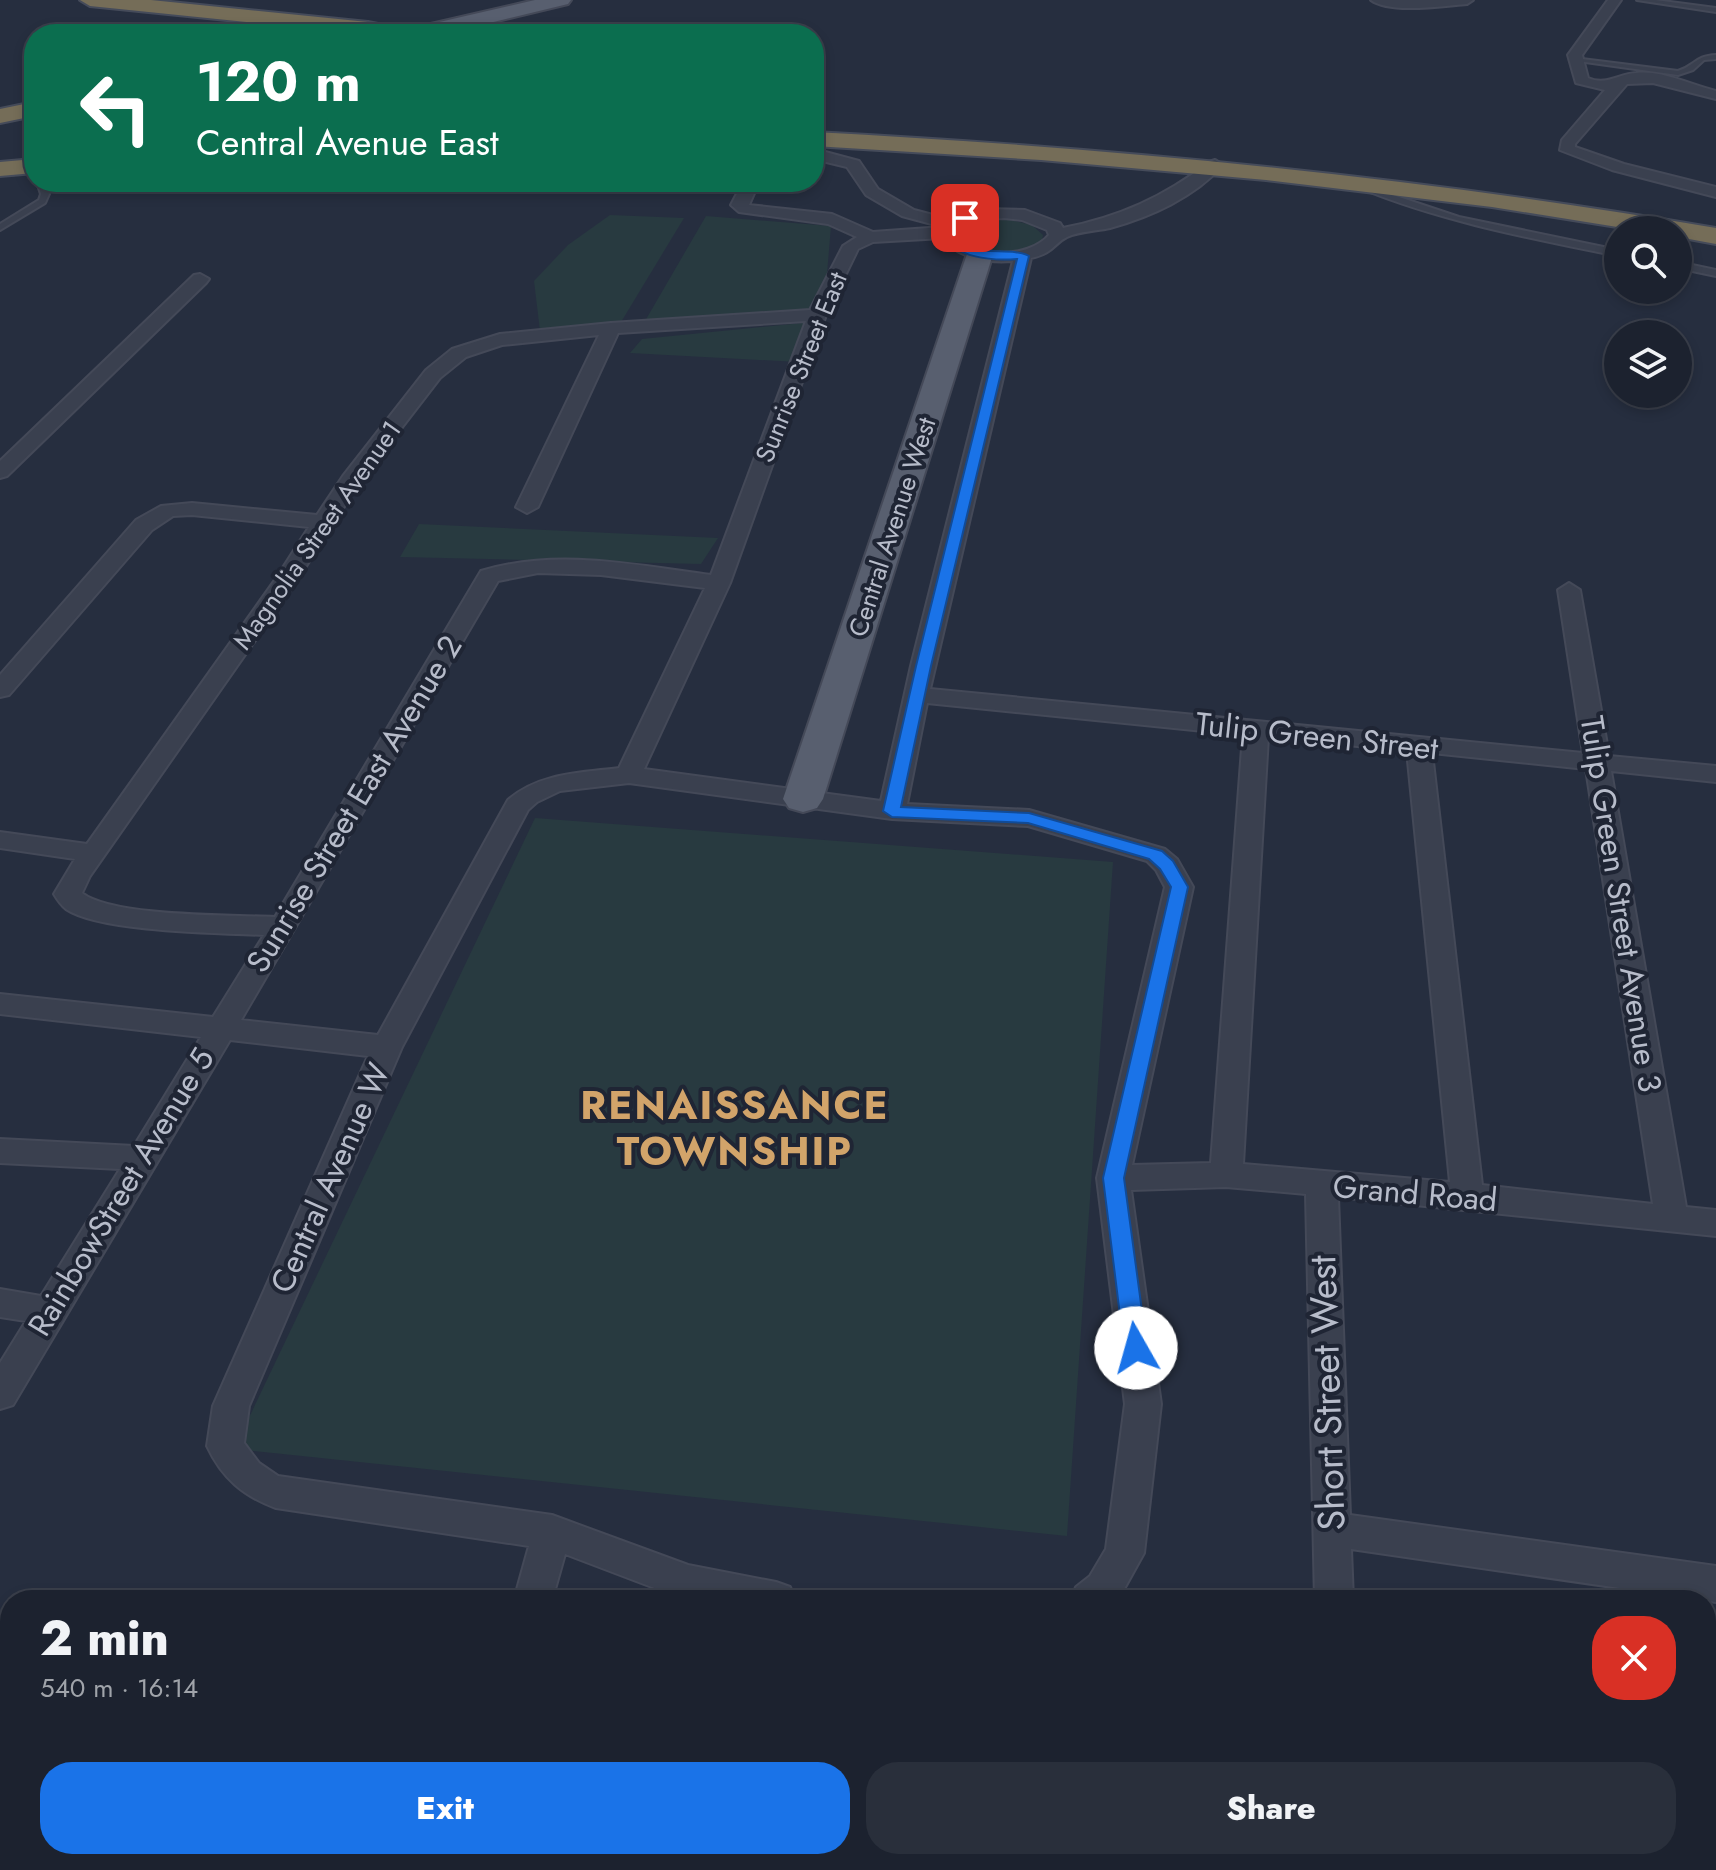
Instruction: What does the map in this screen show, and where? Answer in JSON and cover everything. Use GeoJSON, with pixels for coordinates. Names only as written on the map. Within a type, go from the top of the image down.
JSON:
{"type":"FeatureCollection","features":[{"type":"Feature","properties":{"kind":"highway"},"geometry":{"type":"LineString","coordinates":[[90,0],[302,24]]}},
{"type":"Feature","properties":{"kind":"highway"},"geometry":{"type":"LineString","coordinates":[[0,116],[24,111]]}},
{"type":"Feature","properties":{"kind":"highway"},"geometry":{"type":"LineString","coordinates":[[824,126],[1014,136],[1271,159],[1528,191],[1716,222]]}},
{"type":"Feature","properties":{"kind":"highway"},"geometry":{"type":"LineString","coordinates":[[824,139],[990,147],[1348,179],[1541,206],[1716,236]]}},
{"type":"Feature","properties":{"kind":"highway"},"geometry":{"type":"LineString","coordinates":[[0,157],[24,155]]}},
{"type":"Feature","properties":{"kind":"highway"},"geometry":{"type":"LineString","coordinates":[[0,169],[24,167]]}},
{"type":"Feature","properties":{"kind":"main road"},"geometry":{"type":"LineString","coordinates":[[465,24],[572,2]]}},
{"type":"Feature","properties":{"kind":"main road"},"geometry":{"type":"LineString","coordinates":[[491,24],[572,2]]}},
{"type":"Feature","properties":{"kind":"main road","name":"Central Avenue West"},"geometry":{"type":"LineString","coordinates":[[803,799],[980,254]]}},
{"type":"Feature","properties":{"kind":"street"},"geometry":{"type":"LineString","coordinates":[[1377,0],[1415,4],[1467,0]]}},
{"type":"Feature","properties":{"kind":"street"},"geometry":{"type":"LineString","coordinates":[[1615,0],[1574,60],[1584,81],[1617,85]]}},
{"type":"Feature","properties":{"kind":"street"},"geometry":{"type":"LineString","coordinates":[[1716,95],[1646,77],[1631,78],[1617,85],[1567,143],[1568,150],[1618,167],[1716,192]]}},
{"type":"Feature","properties":{"kind":"street"},"geometry":{"type":"LineString","coordinates":[[824,157],[853,164],[872,192],[896,208],[950,229],[951,241],[963,249],[980,254],[1023,256],[1054,244],[1057,234],[1115,223],[1143,213],[1193,183],[1215,165]]}},
{"type":"Feature","properties":{"kind":"street"},"geometry":{"type":"LineString","coordinates":[[746,192],[739,205],[745,209],[832,219],[870,237]]}},
{"type":"Feature","properties":{"kind":"street","name":"Sunrise Street East"},"geometry":{"type":"LineString","coordinates":[[629,775],[719,583],[817,315],[851,246],[870,237],[950,229],[983,214],[1004,213],[1042,220],[1054,227],[1057,234]]}},
{"type":"Feature","properties":{"kind":"street"},"geometry":{"type":"LineString","coordinates":[[892,811],[1023,256]]}},
{"type":"Feature","properties":{"kind":"street"},"geometry":{"type":"LineString","coordinates":[[0,472],[200,279]]}},
{"type":"Feature","properties":{"kind":"street","name":"Magnolia Street Avenue1"},"geometry":{"type":"LineString","coordinates":[[283,927],[130,915],[75,903],[68,894],[78,873],[324,522],[350,480],[433,374],[459,353],[500,340],[611,328],[817,315]]}},
{"type":"Feature","properties":{"kind":"street"},"geometry":{"type":"LineString","coordinates":[[527,507],[611,328]]}},
{"type":"Feature","properties":{"kind":"street"},"geometry":{"type":"LineString","coordinates":[[0,690],[157,514],[192,509],[324,522]]}},
{"type":"Feature","properties":{"kind":"street","name":"Sunrise Street East Avenue 2"},"geometry":{"type":"LineString","coordinates":[[217,1031],[283,927],[489,576],[516,566],[552,564],[719,583]]}},
{"type":"Feature","properties":{"kind":"street","name":"Tulip Green Street Avenue 3"},"geometry":{"type":"LineString","coordinates":[[1569,590],[1672,1218]]}},
{"type":"Feature","properties":{"kind":"street","name":"Tulip Green Street"},"geometry":{"type":"LineString","coordinates":[[918,695],[1716,774]]}},
{"type":"Feature","properties":{"kind":"street"},"geometry":{"type":"LineString","coordinates":[[1226,1175],[1256,730]]}},
{"type":"Feature","properties":{"kind":"street"},"geometry":{"type":"LineString","coordinates":[[1419,746],[1467,1196]]}},
{"type":"Feature","properties":{"kind":"street","name":"Central Avenue W"},"geometry":{"type":"LineString","coordinates":[[724,1590],[688,1583],[552,1532],[276,1492],[260,1486],[241,1470],[225,1446],[231,1406],[387,1047],[517,806],[528,796],[554,784],[629,775],[892,811],[1029,818],[1156,855],[1167,865],[1179,887],[1113,1178]]}},
{"type":"Feature","properties":{"kind":"street"},"geometry":{"type":"LineString","coordinates":[[0,840],[94,853]]}},
{"type":"Feature","properties":{"kind":"street"},"geometry":{"type":"LineString","coordinates":[[0,1004],[217,1031],[387,1047]]}},
{"type":"Feature","properties":{"kind":"street","name":"RainbowStreet Avenue 5"},"geometry":{"type":"LineString","coordinates":[[0,1394],[144,1158],[217,1031]]}},
{"type":"Feature","properties":{"kind":"street"},"geometry":{"type":"LineString","coordinates":[[0,1151],[144,1158]]}},
{"type":"Feature","properties":{"kind":"street","name":"Grand Road"},"geometry":{"type":"LineString","coordinates":[[1113,1178],[1226,1175],[1467,1196],[1716,1223]]}},
{"type":"Feature","properties":{"kind":"street"},"geometry":{"type":"LineString","coordinates":[[1103,1590],[1125,1553],[1143,1404],[1113,1178]]}},
{"type":"Feature","properties":{"kind":"street","name":"Short Street West"},"geometry":{"type":"LineString","coordinates":[[1322,1185],[1334,1590]]}},
{"type":"Feature","properties":{"kind":"street"},"geometry":{"type":"LineString","coordinates":[[0,1303],[49,1311]]}},
{"type":"Feature","properties":{"kind":"street"},"geometry":{"type":"LineString","coordinates":[[1331,1529],[1700,1588]]}},
{"type":"Feature","properties":{"kind":"street"},"geometry":{"type":"LineString","coordinates":[[536,1590],[552,1532]]}},
{"type":"Feature","properties":{"kind":"lane"},"geometry":{"type":"LineString","coordinates":[[1640,0],[1716,10]]}},
{"type":"Feature","properties":{"kind":"lane"},"geometry":{"type":"LineString","coordinates":[[1574,60],[1678,73],[1691,69],[1702,58],[1716,57]]}},
{"type":"Feature","properties":{"kind":"lane"},"geometry":{"type":"LineString","coordinates":[[1348,179],[1447,217],[1604,250]]}},
{"type":"Feature","properties":{"kind":"lane"},"geometry":{"type":"LineString","coordinates":[[0,228],[42,201],[44,192]]}},
{"type":"Feature","properties":{"kind":"lane"},"geometry":{"type":"LineString","coordinates":[[1692,268],[1716,273]]}},
{"type":"Feature","properties":{"kind":"shaded area"},"geometry":{"type":"Polygon","coordinates":[[[610,215],[684,218],[612,337],[540,331],[534,281],[568,245],[610,215]]]}},
{"type":"Feature","properties":{"kind":"shaded area"},"geometry":{"type":"Polygon","coordinates":[[[706,216],[831,226],[824,310],[645,321],[706,216]]]}},
{"type":"Feature","properties":{"kind":"shaded area"},"geometry":{"type":"Polygon","coordinates":[[[1007,219],[1032,225],[1043,235],[1042,241],[1023,250],[1000,253],[978,249],[962,236],[970,225],[1007,219]]]}},
{"type":"Feature","properties":{"kind":"shaded area"},"geometry":{"type":"Polygon","coordinates":[[[812,322],[799,362],[630,353],[642,339],[812,322]]]}},
{"type":"Feature","properties":{"kind":"shaded area"},"geometry":{"type":"Polygon","coordinates":[[[419,524],[718,538],[701,564],[400,557],[419,524]]]}},
{"type":"Feature","properties":{"kind":"shaded area"},"geometry":{"type":"Polygon","coordinates":[[[535,818],[1113,862],[1067,1536],[234,1449],[535,818]]]}},
{"type":"Feature","properties":{"kind":"district","name":"RENAISSANCE TOWNSHIP"},"geometry":{"type":"Point","coordinates":[735,1128]}},
{"type":"Feature","properties":{"kind":"route"},"geometry":{"type":"LineString","coordinates":[[965,218],[953,225],[948,233],[951,241],[963,249],[1002,257],[1023,256],[923,666],[892,811],[1029,818],[1156,855],[1167,865],[1179,887],[1113,1178],[1136,1348]]}}]}
